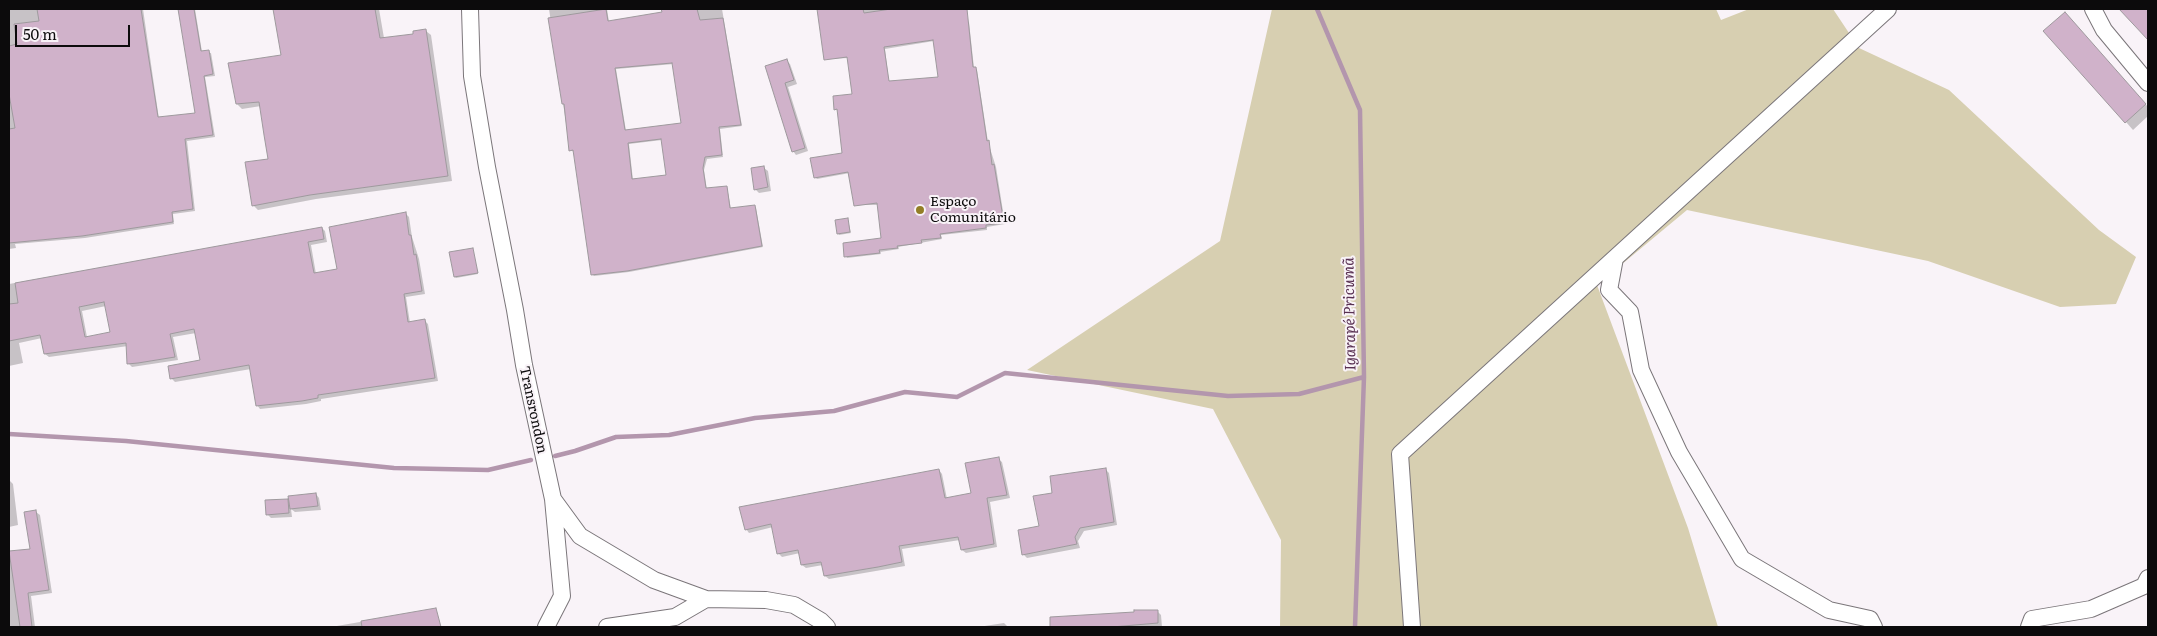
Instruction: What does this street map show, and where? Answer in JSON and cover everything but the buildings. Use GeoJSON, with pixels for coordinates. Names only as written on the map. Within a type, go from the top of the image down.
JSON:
{"type":"FeatureCollection","features":[{"type":"Feature","properties":{"kind":"street","name":"Transrondon"},"geometry":{"type":"LineString","coordinates":[[470,9],[472,76],[487,167],[524,365],[553,499],[580,536],[654,580],[706,599],[766,600],[794,605],[827,627]]}},
{"type":"Feature","properties":{"kind":"street"},"geometry":{"type":"LineString","coordinates":[[1412,627],[1400,454],[1888,9]]}},
{"type":"Feature","properties":{"kind":"street"},"geometry":{"type":"LineString","coordinates":[[2093,9],[2104,30],[2148,83]]}},
{"type":"Feature","properties":{"kind":"street"},"geometry":{"type":"LineString","coordinates":[[1615,258],[1609,290],[1630,312],[1641,370],[1679,452],[1742,559],[1829,610],[1870,619],[1874,627]]}},
{"type":"Feature","properties":{"kind":"street"},"geometry":{"type":"LineString","coordinates":[[546,627],[562,596],[553,499]]}},
{"type":"Feature","properties":{"kind":"street"},"geometry":{"type":"LineString","coordinates":[[2029,627],[2032,619],[2091,609],[2144,586],[2148,578]]}},
{"type":"Feature","properties":{"kind":"street"},"geometry":{"type":"LineString","coordinates":[[607,627],[675,617],[706,599]]}},
{"type":"Feature","properties":{"kind":"shaded area"},"geometry":{"type":"Polygon","coordinates":[[[1272,9],[1716,9],[1721,20],[1749,9],[1833,9],[1859,48],[1949,90],[2099,230],[2136,257],[2116,304],[2060,307],[1928,261],[1687,210],[1597,285],[1688,528],[1718,627],[1280,627],[1281,540],[1213,409],[1027,370],[1220,241],[1272,9]]]}},
{"type":"Feature","properties":{"kind":"waterway","name":"Igarapé Pricumã"},"geometry":{"type":"LineString","coordinates":[[1317,9],[1360,110],[1364,377],[1355,627]]}},
{"type":"Feature","properties":{"kind":"waterway"},"geometry":{"type":"LineString","coordinates":[[555,456],[616,437],[669,435],[755,418],[834,411],[905,392],[957,397],[1005,373],[1228,396],[1299,394],[1364,377]]}},
{"type":"Feature","properties":{"kind":"waterway"},"geometry":{"type":"LineString","coordinates":[[9,434],[126,441],[394,468],[488,470],[531,460]]}},
{"type":"Feature","properties":{"kind":"place","name":"Espaço Comunitário"},"geometry":{"type":"Point","coordinates":[920,210]}}]}
